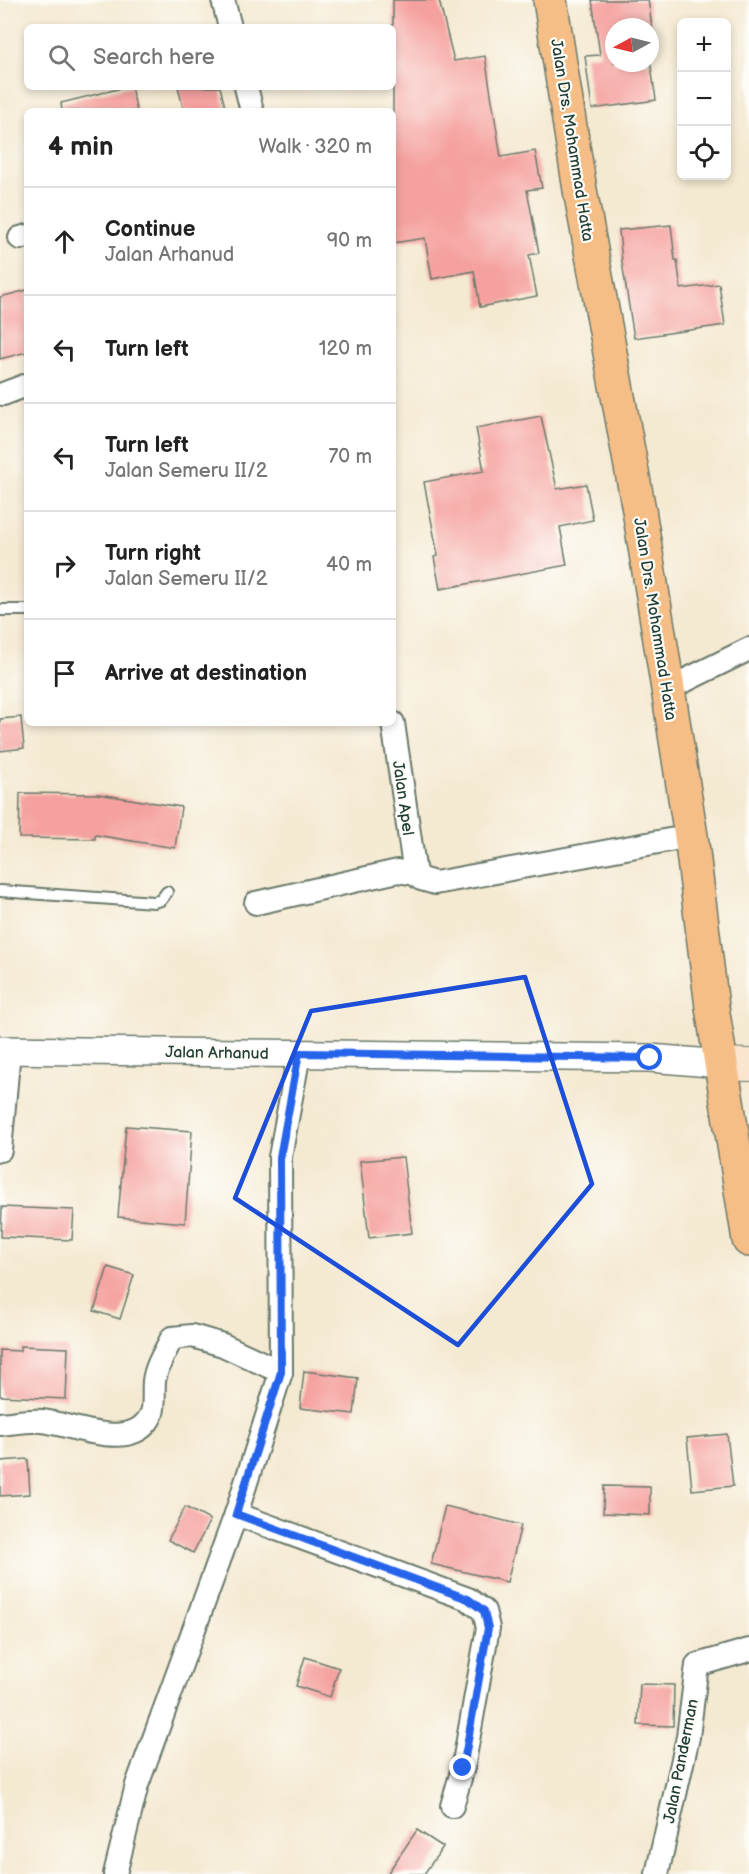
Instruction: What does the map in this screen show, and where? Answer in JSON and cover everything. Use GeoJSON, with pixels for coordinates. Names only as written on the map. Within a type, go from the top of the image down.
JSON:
{"type":"FeatureCollection","features":[{"type":"Feature","properties":{"kind":"main road","name":"Jalan Drs. Mohammad Hatta"},"geometry":{"type":"LineString","coordinates":[[550,0],[580,190],[639,510],[668,689],[691,836],[712,1007],[735,1064],[749,1240]]}},
{"type":"Feature","properties":{"kind":"street"},"geometry":{"type":"LineString","coordinates":[[223,0],[229,24]]}},
{"type":"Feature","properties":{"kind":"street"},"geometry":{"type":"LineString","coordinates":[[247,90],[251,108]]}},
{"type":"Feature","properties":{"kind":"street"},"geometry":{"type":"LineString","coordinates":[[3,394],[24,386]]}},
{"type":"Feature","properties":{"kind":"street"},"geometry":{"type":"LineString","coordinates":[[668,689],[749,649]]}},
{"type":"Feature","properties":{"kind":"street","name":"Jalan Apel"},"geometry":{"type":"LineString","coordinates":[[393,726],[414,873]]}},
{"type":"Feature","properties":{"kind":"street"},"geometry":{"type":"LineString","coordinates":[[256,903],[398,871],[414,873],[421,879],[435,883],[691,836]]}},
{"type":"Feature","properties":{"kind":"street"},"geometry":{"type":"LineString","coordinates":[[0,1150],[4,1050]]}},
{"type":"Feature","properties":{"kind":"street","name":"Jalan Arhanud"},"geometry":{"type":"LineString","coordinates":[[4,1050],[650,1058],[735,1064]]}},
{"type":"Feature","properties":{"kind":"street"},"geometry":{"type":"LineString","coordinates":[[115,1874],[137,1785],[236,1514],[281,1372],[280,1157],[299,1053]]}},
{"type":"Feature","properties":{"kind":"street"},"geometry":{"type":"LineString","coordinates":[[0,1424],[40,1421],[104,1434],[120,1435],[136,1432],[146,1423],[152,1412],[155,1379],[162,1356],[172,1338],[192,1336],[223,1346],[281,1372]]}},
{"type":"Feature","properties":{"kind":"street"},"geometry":{"type":"LineString","coordinates":[[236,1514],[468,1599],[484,1611],[488,1628],[480,1679],[463,1768],[452,1806]]}},
{"type":"Feature","properties":{"kind":"street","name":"Jalan Panderman"},"geometry":{"type":"LineString","coordinates":[[657,1874],[688,1737],[697,1665],[749,1650]]}},
{"type":"Feature","properties":{"kind":"lane"},"geometry":{"type":"LineString","coordinates":[[0,610],[24,610]]}},
{"type":"Feature","properties":{"kind":"lane"},"geometry":{"type":"LineString","coordinates":[[0,891],[154,902],[161,900],[168,892]]}},
{"type":"Feature","properties":{"kind":"highlighted area"},"geometry":{"type":"Polygon","coordinates":[[[525,977],[592,1184],[458,1345],[235,1198],[311,1011],[525,977]]]}},
{"type":"Feature","properties":{"kind":"building"},"geometry":{"type":"Polygon","coordinates":[[[393,0],[439,0],[454,61],[485,56],[501,157],[535,151],[542,188],[527,190],[539,253],[529,255],[537,296],[480,307],[474,271],[432,279],[425,238],[396,243],[396,108],[393,108],[393,90],[396,90],[396,24],[393,24],[393,0]]]}},
{"type":"Feature","properties":{"kind":"building"},"geometry":{"type":"Polygon","coordinates":[[[592,0],[648,0],[651,18],[605,18],[605,72],[652,72],[656,100],[592,109],[585,56],[600,55],[592,0]]]}},
{"type":"Feature","properties":{"kind":"building"},"geometry":{"type":"Polygon","coordinates":[[[114,90],[132,90],[136,108],[62,108],[61,103],[114,90]]]}},
{"type":"Feature","properties":{"kind":"building"},"geometry":{"type":"Polygon","coordinates":[[[179,90],[221,90],[225,108],[183,108],[179,90]]]}},
{"type":"Feature","properties":{"kind":"building"},"geometry":{"type":"Polygon","coordinates":[[[671,225],[681,289],[719,284],[725,325],[634,338],[619,230],[671,225]]]}},
{"type":"Feature","properties":{"kind":"building"},"geometry":{"type":"Polygon","coordinates":[[[24,291],[24,353],[0,359],[0,297],[24,291]]]}},
{"type":"Feature","properties":{"kind":"building"},"geometry":{"type":"Polygon","coordinates":[[[541,416],[557,489],[586,484],[593,520],[560,527],[567,565],[440,589],[434,557],[438,556],[424,482],[484,471],[476,428],[541,416]]]}},
{"type":"Feature","properties":{"kind":"building"},"geometry":{"type":"Polygon","coordinates":[[[21,717],[24,748],[0,751],[0,719],[21,717]]]}},
{"type":"Feature","properties":{"kind":"building"},"geometry":{"type":"Polygon","coordinates":[[[20,793],[98,794],[181,807],[175,848],[95,835],[95,839],[19,838],[20,793]]]}},
{"type":"Feature","properties":{"kind":"building"},"geometry":{"type":"Polygon","coordinates":[[[126,1126],[192,1131],[185,1223],[118,1217],[126,1126]]]}},
{"type":"Feature","properties":{"kind":"building"},"geometry":{"type":"Polygon","coordinates":[[[403,1157],[412,1233],[369,1238],[360,1161],[403,1157]]]}},
{"type":"Feature","properties":{"kind":"building"},"geometry":{"type":"Polygon","coordinates":[[[2,1207],[74,1210],[72,1240],[1,1237],[2,1207]]]}},
{"type":"Feature","properties":{"kind":"building"},"geometry":{"type":"Polygon","coordinates":[[[108,1267],[134,1275],[120,1319],[94,1311],[108,1267]]]}},
{"type":"Feature","properties":{"kind":"building"},"geometry":{"type":"Polygon","coordinates":[[[20,1346],[68,1348],[66,1399],[0,1396],[0,1350],[20,1351],[20,1346]]]}},
{"type":"Feature","properties":{"kind":"building"},"geometry":{"type":"Polygon","coordinates":[[[304,1371],[358,1378],[354,1414],[300,1408],[304,1371]]]}},
{"type":"Feature","properties":{"kind":"building"},"geometry":{"type":"Polygon","coordinates":[[[727,1434],[733,1486],[692,1490],[687,1438],[727,1434]]]}},
{"type":"Feature","properties":{"kind":"building"},"geometry":{"type":"Polygon","coordinates":[[[28,1459],[30,1494],[0,1496],[0,1461],[28,1459]]]}},
{"type":"Feature","properties":{"kind":"building"},"geometry":{"type":"Polygon","coordinates":[[[604,1486],[650,1487],[650,1515],[603,1513],[604,1486]]]}},
{"type":"Feature","properties":{"kind":"building"},"geometry":{"type":"Polygon","coordinates":[[[445,1506],[521,1525],[507,1582],[431,1564],[445,1506]]]}},
{"type":"Feature","properties":{"kind":"building"},"geometry":{"type":"Polygon","coordinates":[[[185,1507],[210,1520],[193,1553],[168,1540],[185,1507]]]}},
{"type":"Feature","properties":{"kind":"building"},"geometry":{"type":"Polygon","coordinates":[[[305,1657],[339,1668],[330,1697],[296,1686],[305,1657]]]}},
{"type":"Feature","properties":{"kind":"building"},"geometry":{"type":"Polygon","coordinates":[[[640,1684],[674,1685],[673,1726],[638,1725],[640,1684]]]}},
{"type":"Feature","properties":{"kind":"building"},"geometry":{"type":"Polygon","coordinates":[[[417,1830],[443,1847],[424,1874],[387,1874],[417,1830]]]}},
{"type":"Feature","properties":{"kind":"route"},"geometry":{"type":"LineString","coordinates":[[463,1768],[488,1628],[484,1611],[468,1599],[236,1514],[281,1372],[280,1157],[299,1053],[650,1058]]}}]}
